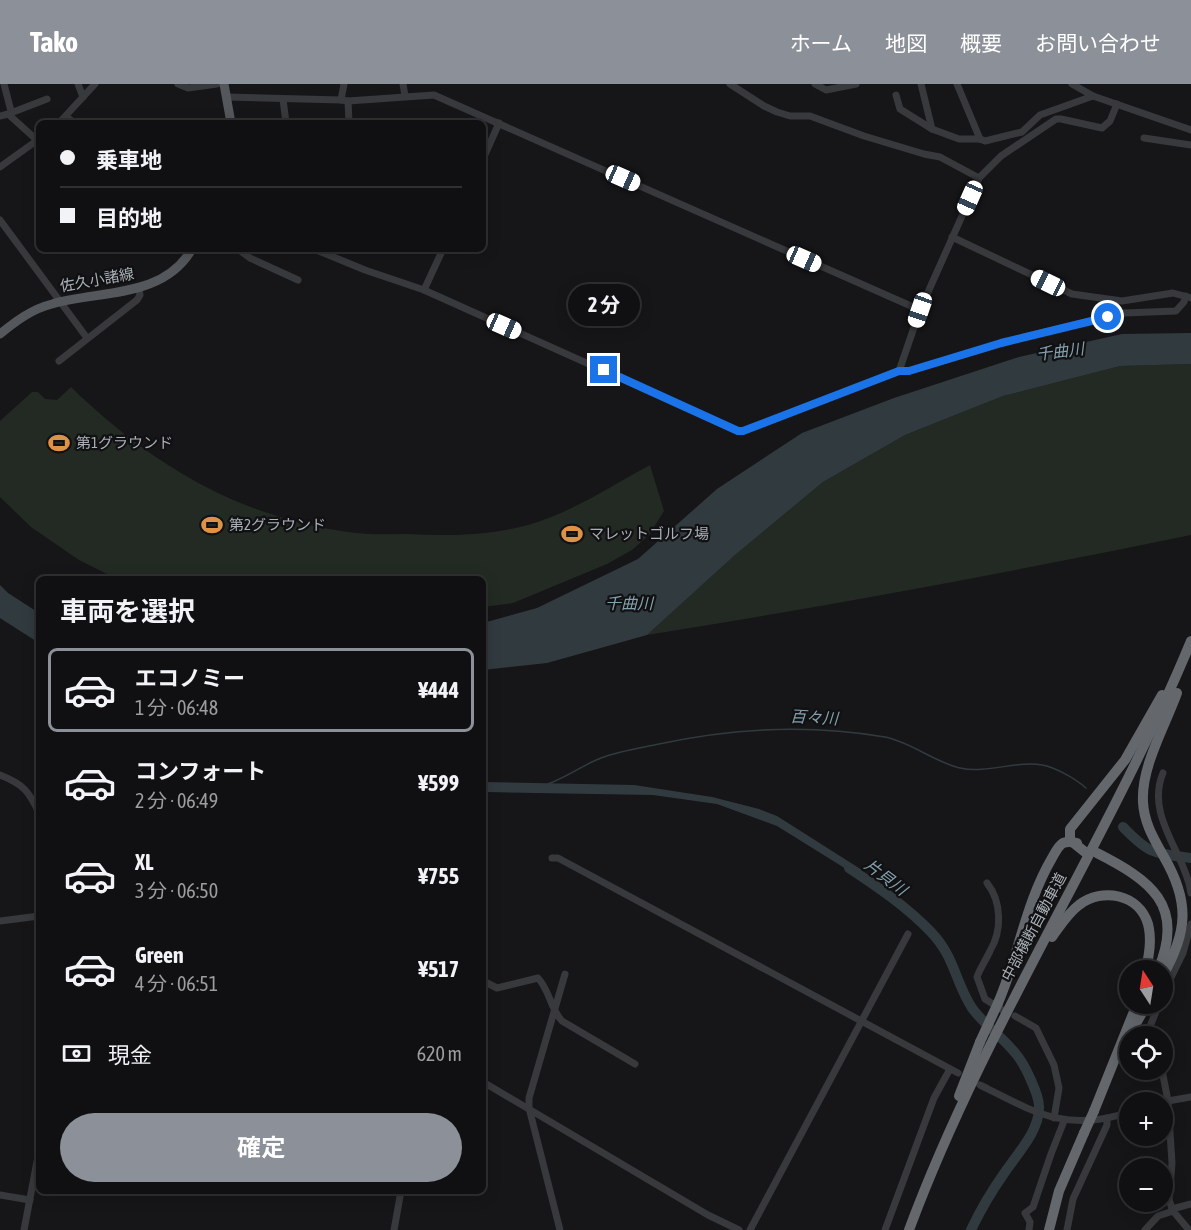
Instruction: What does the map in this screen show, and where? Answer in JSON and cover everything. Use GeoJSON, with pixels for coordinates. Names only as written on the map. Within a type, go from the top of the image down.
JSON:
{"type":"FeatureCollection","features":[{"type":"Feature","properties":{"kind":"highway"},"geometry":{"type":"LineString","coordinates":[[1072,842],[1069,837],[1070,830],[1125,760],[1191,641]]}},
{"type":"Feature","properties":{"kind":"highway"},"geometry":{"type":"LineString","coordinates":[[1170,960],[1177,947],[1183,919],[1181,896],[1167,862],[1149,829],[1144,813],[1144,780],[1178,688],[1191,641]]}},
{"type":"Feature","properties":{"kind":"highway","name":"中部横断自動車道"},"geometry":{"type":"LineString","coordinates":[[1006,1013],[1132,771],[1164,706],[1191,641]]}},
{"type":"Feature","properties":{"kind":"highway"},"geometry":{"type":"LineString","coordinates":[[931,1173],[975,1085],[987,1049],[1006,1013],[1011,970],[1037,887],[1060,845],[1072,842],[1086,849]]}},
{"type":"Feature","properties":{"kind":"highway"},"geometry":{"type":"LineString","coordinates":[[1157,960],[1160,953],[1162,933],[1160,913],[1156,903],[1149,892],[1132,876],[1096,855],[1142,878],[1162,904],[1168,934],[1162,960]]}},
{"type":"Feature","properties":{"kind":"highway"},"geometry":{"type":"LineString","coordinates":[[909,1230],[951,1117],[1006,1013],[1059,926],[1080,904],[1095,896],[1122,897],[1142,912],[1150,934],[1147,960]]}},
{"type":"Feature","properties":{"kind":"highway"},"geometry":{"type":"LineString","coordinates":[[1049,1230],[1059,1191],[1134,1014]]}},
{"type":"Feature","properties":{"kind":"main road"},"geometry":{"type":"LineString","coordinates":[[224,84],[231,120]]}},
{"type":"Feature","properties":{"kind":"main road","name":"佐久小諸線"},"geometry":{"type":"LineString","coordinates":[[0,334],[33,311],[59,302],[140,288],[159,281],[171,274],[190,252]]}},
{"type":"Feature","properties":{"kind":"street"},"geometry":{"type":"LineString","coordinates":[[4,84],[9,113],[36,138]]}},
{"type":"Feature","properties":{"kind":"street"},"geometry":{"type":"LineString","coordinates":[[71,84],[82,95]]}},
{"type":"Feature","properties":{"kind":"street"},"geometry":{"type":"LineString","coordinates":[[78,84],[82,95]]}},
{"type":"Feature","properties":{"kind":"street"},"geometry":{"type":"LineString","coordinates":[[62,120],[82,95],[95,84]]}},
{"type":"Feature","properties":{"kind":"street"},"geometry":{"type":"LineString","coordinates":[[178,84],[188,88],[217,84]]}},
{"type":"Feature","properties":{"kind":"street"},"geometry":{"type":"LineString","coordinates":[[344,84],[348,120]]}},
{"type":"Feature","properties":{"kind":"street"},"geometry":{"type":"LineString","coordinates":[[404,84],[405,96]]}},
{"type":"Feature","properties":{"kind":"street"},"geometry":{"type":"LineString","coordinates":[[730,84],[777,112],[790,116],[810,116],[864,136],[940,157],[978,178]]}},
{"type":"Feature","properties":{"kind":"street"},"geometry":{"type":"LineString","coordinates":[[815,84],[826,90],[856,84]]}},
{"type":"Feature","properties":{"kind":"street"},"geometry":{"type":"LineString","coordinates":[[921,84],[932,129]]}},
{"type":"Feature","properties":{"kind":"street"},"geometry":{"type":"LineString","coordinates":[[957,84],[980,139]]}},
{"type":"Feature","properties":{"kind":"street"},"geometry":{"type":"LineString","coordinates":[[1072,84],[1094,96],[1191,130]]}},
{"type":"Feature","properties":{"kind":"street"},"geometry":{"type":"LineString","coordinates":[[227,97],[345,100],[434,95],[920,310]]}},
{"type":"Feature","properties":{"kind":"street"},"geometry":{"type":"LineString","coordinates":[[896,95],[900,109],[932,129],[959,140],[980,139],[985,141],[1022,132],[1040,115],[1094,96]]}},
{"type":"Feature","properties":{"kind":"street"},"geometry":{"type":"LineString","coordinates":[[0,116],[47,99]]}},
{"type":"Feature","properties":{"kind":"street"},"geometry":{"type":"LineString","coordinates":[[283,99],[286,120]]}},
{"type":"Feature","properties":{"kind":"street"},"geometry":{"type":"LineString","coordinates":[[899,371],[920,310],[978,178],[1001,156],[1056,119],[1061,118],[1102,128],[1110,121],[1117,104]]}},
{"type":"Feature","properties":{"kind":"street"},"geometry":{"type":"LineString","coordinates":[[66,117],[70,120]]}},
{"type":"Feature","properties":{"kind":"street"},"geometry":{"type":"LineString","coordinates":[[486,152],[499,123]]}},
{"type":"Feature","properties":{"kind":"street"},"geometry":{"type":"LineString","coordinates":[[1144,138],[1191,145]]}},
{"type":"Feature","properties":{"kind":"street"},"geometry":{"type":"LineString","coordinates":[[0,166],[36,141]]}},
{"type":"Feature","properties":{"kind":"street"},"geometry":{"type":"LineString","coordinates":[[0,220],[87,338]]}},
{"type":"Feature","properties":{"kind":"street"},"geometry":{"type":"LineString","coordinates":[[952,237],[1072,294],[1122,301],[1173,293],[1189,297]]}},
{"type":"Feature","properties":{"kind":"street"},"geometry":{"type":"LineString","coordinates":[[242,252],[298,280]]}},
{"type":"Feature","properties":{"kind":"street"},"geometry":{"type":"LineString","coordinates":[[321,252],[424,290],[738,431],[749,429],[899,371],[909,371],[1013,340],[1124,313],[1176,311],[1189,297]]}},
{"type":"Feature","properties":{"kind":"street"},"geometry":{"type":"LineString","coordinates":[[424,290],[441,252]]}},
{"type":"Feature","properties":{"kind":"street"},"geometry":{"type":"LineString","coordinates":[[59,361],[137,300],[140,288]]}},
{"type":"Feature","properties":{"kind":"street"},"geometry":{"type":"LineString","coordinates":[[1163,773],[1158,802],[1161,816],[1186,874],[1191,893]]}},
{"type":"Feature","properties":{"kind":"street"},"geometry":{"type":"LineString","coordinates":[[0,775],[24,787],[32,796],[36,806]]}},
{"type":"Feature","properties":{"kind":"street"},"geometry":{"type":"LineString","coordinates":[[552,858],[558,858],[957,1073]]}},
{"type":"Feature","properties":{"kind":"street"},"geometry":{"type":"LineString","coordinates":[[987,883],[997,906],[998,923],[992,948],[977,977],[985,999],[1036,1028],[1054,1065],[1059,1088],[1053,1117]]}},
{"type":"Feature","properties":{"kind":"street"},"geometry":{"type":"LineString","coordinates":[[0,921],[36,916]]}},
{"type":"Feature","properties":{"kind":"street"},"geometry":{"type":"LineString","coordinates":[[1173,973],[1183,953],[1191,924]]}},
{"type":"Feature","properties":{"kind":"street"},"geometry":{"type":"LineString","coordinates":[[750,1230],[908,934]]}},
{"type":"Feature","properties":{"kind":"street"},"geometry":{"type":"LineString","coordinates":[[560,1230],[529,1108],[529,1098],[566,974]]}},
{"type":"Feature","properties":{"kind":"street"},"geometry":{"type":"LineString","coordinates":[[486,982],[497,988],[538,978],[544,985],[555,1013],[570,1027],[635,1064]]}},
{"type":"Feature","properties":{"kind":"street"},"geometry":{"type":"LineString","coordinates":[[885,1230],[934,1098],[950,1069]]}},
{"type":"Feature","properties":{"kind":"street"},"geometry":{"type":"LineString","coordinates":[[486,1084],[708,1215],[739,1230]]}},
{"type":"Feature","properties":{"kind":"street"},"geometry":{"type":"LineString","coordinates":[[975,1085],[1026,1107],[1065,1120],[1089,1122],[1119,1115]]}},
{"type":"Feature","properties":{"kind":"street"},"geometry":{"type":"LineString","coordinates":[[1173,1100],[1191,1097]]}},
{"type":"Feature","properties":{"kind":"street"},"geometry":{"type":"LineString","coordinates":[[1067,1230],[1073,1199],[1107,1125],[1107,1118]]}},
{"type":"Feature","properties":{"kind":"street"},"geometry":{"type":"LineString","coordinates":[[1029,1230],[1030,1225],[1025,1213],[1033,1208],[1065,1120]]}},
{"type":"Feature","properties":{"kind":"street"},"geometry":{"type":"LineString","coordinates":[[24,1230],[36,1167]]}},
{"type":"Feature","properties":{"kind":"street"},"geometry":{"type":"LineString","coordinates":[[394,1230],[400,1194]]}},
{"type":"Feature","properties":{"kind":"street"},"geometry":{"type":"LineString","coordinates":[[0,1195],[30,1200]]}},
{"type":"Feature","properties":{"kind":"street"},"geometry":{"type":"LineString","coordinates":[[1173,1210],[1191,1204]]}},
{"type":"Feature","properties":{"kind":"street"},"geometry":{"type":"LineString","coordinates":[[1173,1211],[1189,1230]]}},
{"type":"Feature","properties":{"kind":"street"},"geometry":{"type":"LineString","coordinates":[[1145,1230],[1156,1218],[1168,1212]]}},
{"type":"Feature","properties":{"kind":"shaded area"},"geometry":{"type":"Polygon","coordinates":[[[1191,364],[1191,535],[919,588],[647,635],[735,555],[823,482],[905,435],[1003,396],[1120,366],[1191,364]]]}},
{"type":"Feature","properties":{"kind":"shaded area"},"geometry":{"type":"Polygon","coordinates":[[[71,387],[133,441],[201,484],[237,502],[275,516],[315,526],[362,534],[468,534],[513,529],[560,514],[650,465],[664,511],[649,535],[632,550],[607,564],[513,603],[486,607],[486,576],[111,576],[79,560],[31,527],[0,497],[0,421],[32,392],[38,392],[45,399],[57,400],[71,387]]]}},
{"type":"Feature","properties":{"kind":"water","name":"千曲川"},"geometry":{"type":"Polygon","coordinates":[[[1191,333],[1191,364],[1120,366],[1003,396],[905,435],[823,482],[735,555],[647,635],[547,663],[486,670],[486,622],[537,608],[638,559],[717,489],[802,433],[894,398],[1019,357],[1122,334],[1191,333]]]}},
{"type":"Feature","properties":{"kind":"water"},"geometry":{"type":"Polygon","coordinates":[[[0,585],[36,611],[36,641],[0,618],[0,585]]]}},
{"type":"Feature","properties":{"kind":"water"},"geometry":{"type":"Polygon","coordinates":[[[486,782],[634,785],[712,797],[777,816],[862,870],[859,877],[777,826],[717,804],[653,795],[487,792],[486,782]]]}},
{"type":"Feature","properties":{"kind":"waterway","name":"百々川"},"geometry":{"type":"LineString","coordinates":[[548,784],[615,753],[715,734],[800,729],[885,737],[960,768],[1042,765],[1065,774],[1086,788]]}},
{"type":"Feature","properties":{"kind":"waterway","name":"百々川"},"geometry":{"type":"LineString","coordinates":[[1123,827],[1140,843],[1153,851],[1191,858]]}},
{"type":"Feature","properties":{"kind":"waterway","name":"片貝川"},"geometry":{"type":"LineString","coordinates":[[849,868],[902,906],[939,941],[972,1008],[1019,1058],[1037,1096],[1039,1108],[1035,1126],[1026,1143],[994,1188],[971,1230]]}},
{"type":"Feature","properties":{"kind":"place","name":"第1グラウンド"},"geometry":{"type":"Point","coordinates":[59,443]}},
{"type":"Feature","properties":{"kind":"place","name":"第2グラウンド"},"geometry":{"type":"Point","coordinates":[212,525]}},
{"type":"Feature","properties":{"kind":"place","name":"マレットゴルフ場"},"geometry":{"type":"Point","coordinates":[572,534]}},
{"type":"Feature","properties":{"kind":"route"},"geometry":{"type":"LineString","coordinates":[[604,370],[738,431],[743,431],[899,371],[909,371],[978,349],[1108,317]]}}]}
